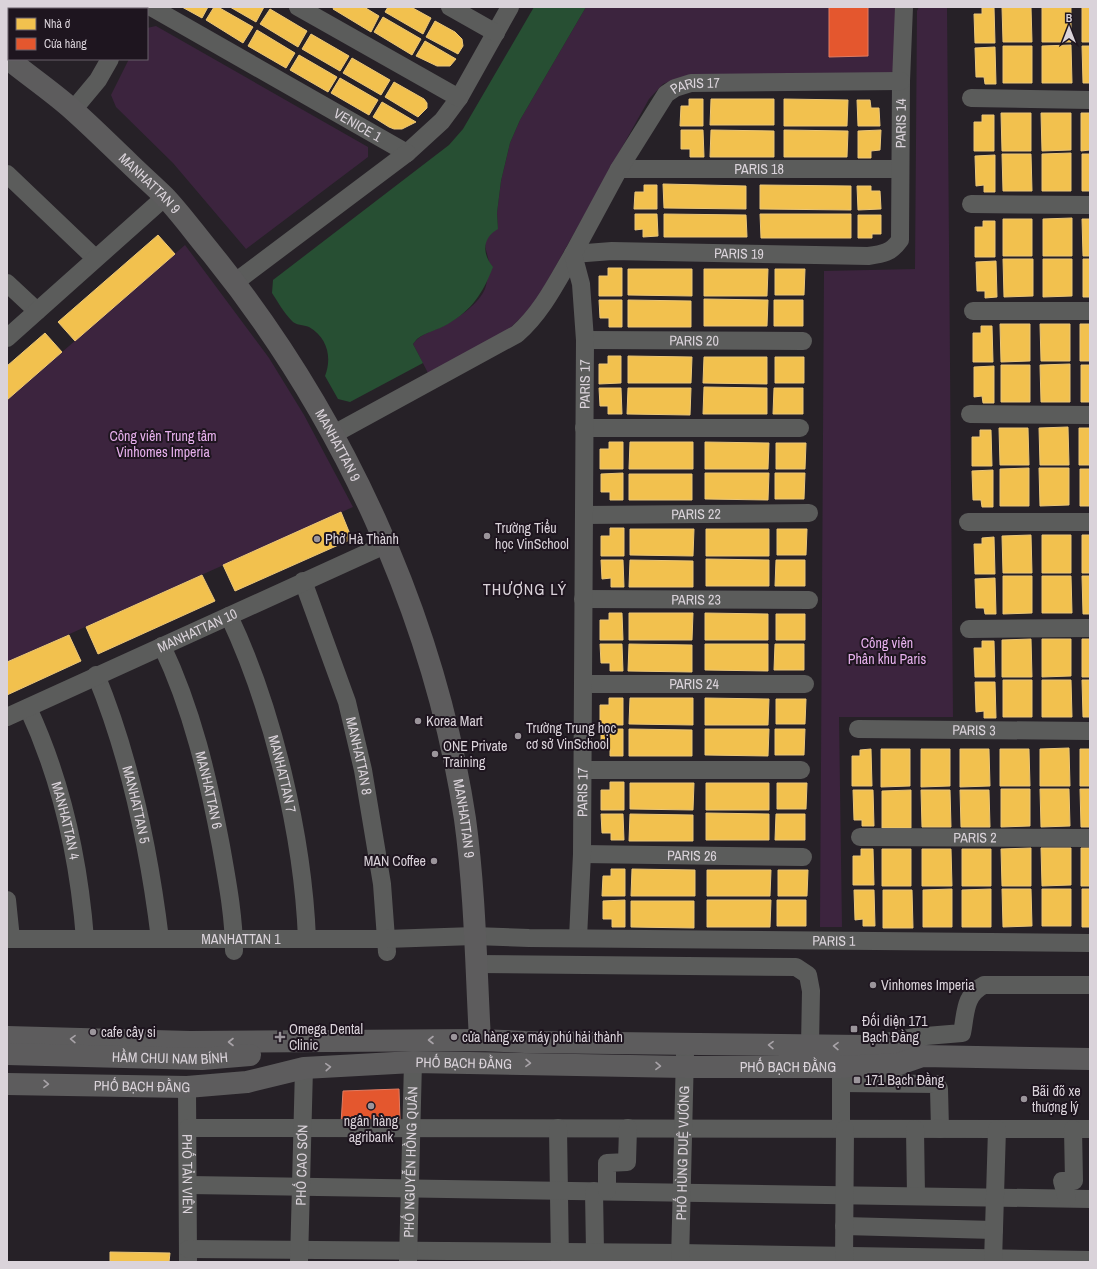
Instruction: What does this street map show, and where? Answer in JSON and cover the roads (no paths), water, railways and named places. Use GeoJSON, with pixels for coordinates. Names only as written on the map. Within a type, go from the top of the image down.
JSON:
{"type":"FeatureCollection","features":[{"type":"Feature","properties":{"kind":"main road","name":"MANHATTAN 9"},"geometry":{"type":"LineString","coordinates":[[10,60],[73,110],[165,197],[234,282],[284,352],[332,435],[387,544],[422,637],[440,700],[453,757],[471,865],[480,1040]]}},
{"type":"Feature","properties":{"kind":"main road","name":"PHỐ BẠCH ĐẰNG"},"geometry":{"type":"LineString","coordinates":[[7,1037],[190,1042],[480,1040],[526,1042],[861,1046],[902,1049],[927,1056],[1090,1058]]}},
{"type":"Feature","properties":{"kind":"main road","name":"HẦM CHUI NAM BÍNH"},"geometry":{"type":"LineString","coordinates":[[7,1054],[202,1059],[283,1052],[332,1041]]}},
{"type":"Feature","properties":{"kind":"main road","name":"PHỐ BẠCH ĐẰNG"},"geometry":{"type":"LineString","coordinates":[[7,1084],[187,1087],[247,1082],[304,1068],[414,1062],[685,1067],[841,1075],[899,1064],[927,1056]]}},
{"type":"Feature","properties":{"kind":"main road","name":"HẦM CHUI NAM BÍNH"},"geometry":{"type":"LineString","coordinates":[[7,1065],[247,1072],[304,1068]]}},
{"type":"Feature","properties":{"kind":"street","name":"VENICE 1"},"geometry":{"type":"LineString","coordinates":[[151,7],[407,153]]}},
{"type":"Feature","properties":{"kind":"street"},"geometry":{"type":"LineString","coordinates":[[298,7],[459,98]]}},
{"type":"Feature","properties":{"kind":"street"},"geometry":{"type":"LineString","coordinates":[[450,7],[496,33]]}},
{"type":"Feature","properties":{"kind":"street"},"geometry":{"type":"LineString","coordinates":[[234,282],[407,153],[442,121],[459,98],[510,7]]}},
{"type":"Feature","properties":{"kind":"street","name":"PARIS 14"},"geometry":{"type":"LineString","coordinates":[[900,240],[901,81],[904,7]]}},
{"type":"Feature","properties":{"kind":"street"},"geometry":{"type":"LineString","coordinates":[[73,110],[98,80],[109,60]]}},
{"type":"Feature","properties":{"kind":"street","name":"PARIS 17"},"geometry":{"type":"LineString","coordinates":[[578,938],[582,854],[583,770],[585,340],[581,284],[573,254],[619,169],[666,94],[675,88],[691,83],[901,81]]}},
{"type":"Feature","properties":{"kind":"street"},"geometry":{"type":"LineString","coordinates":[[972,98],[1090,100]]}},
{"type":"Feature","properties":{"kind":"street","name":"PARIS 18"},"geometry":{"type":"LineString","coordinates":[[619,169],[900,169]]}},
{"type":"Feature","properties":{"kind":"street"},"geometry":{"type":"LineString","coordinates":[[7,174],[96,258]]}},
{"type":"Feature","properties":{"kind":"street"},"geometry":{"type":"LineString","coordinates":[[7,338],[165,197]]}},
{"type":"Feature","properties":{"kind":"street"},"geometry":{"type":"LineString","coordinates":[[971,204],[1090,205]]}},
{"type":"Feature","properties":{"kind":"street","name":"PARIS 19"},"geometry":{"type":"LineString","coordinates":[[573,254],[612,251],[868,256],[885,254],[893,250],[900,240]]}},
{"type":"Feature","properties":{"kind":"street"},"geometry":{"type":"LineString","coordinates":[[332,435],[517,334],[530,323],[541,308],[573,254]]}},
{"type":"Feature","properties":{"kind":"street"},"geometry":{"type":"LineString","coordinates":[[7,282],[37,311]]}},
{"type":"Feature","properties":{"kind":"street"},"geometry":{"type":"LineString","coordinates":[[973,310],[1090,311]]}},
{"type":"Feature","properties":{"kind":"street","name":"PARIS 20"},"geometry":{"type":"LineString","coordinates":[[585,340],[803,341]]}},
{"type":"Feature","properties":{"kind":"street"},"geometry":{"type":"LineString","coordinates":[[970,414],[1090,415]]}},
{"type":"Feature","properties":{"kind":"street"},"geometry":{"type":"LineString","coordinates":[[584,428],[800,428]]}},
{"type":"Feature","properties":{"kind":"street","name":"PARIS 22"},"geometry":{"type":"LineString","coordinates":[[584,515],[808,513]]}},
{"type":"Feature","properties":{"kind":"street"},"geometry":{"type":"LineString","coordinates":[[968,522],[1090,522]]}},
{"type":"Feature","properties":{"kind":"street","name":"MANHATTAN 10"},"geometry":{"type":"LineString","coordinates":[[7,717],[96,675],[387,544]]}},
{"type":"Feature","properties":{"kind":"street","name":"MANHATTAN 8"},"geometry":{"type":"LineString","coordinates":[[303,581],[347,702],[363,770],[382,884],[386,946]]}},
{"type":"Feature","properties":{"kind":"street","name":"PARIS 23"},"geometry":{"type":"LineString","coordinates":[[584,599],[808,600]]}},
{"type":"Feature","properties":{"kind":"street","name":"MANHATTAN 7"},"geometry":{"type":"LineString","coordinates":[[229,616],[242,645],[257,688],[288,797],[306,912],[307,939]]}},
{"type":"Feature","properties":{"kind":"street"},"geometry":{"type":"LineString","coordinates":[[969,630],[1090,628]]}},
{"type":"Feature","properties":{"kind":"street","name":"MANHATTAN 6"},"geometry":{"type":"LineString","coordinates":[[162,646],[176,676],[193,724],[208,782],[226,876],[233,945]]}},
{"type":"Feature","properties":{"kind":"street","name":"MANHATTAN 5"},"geometry":{"type":"LineString","coordinates":[[96,675],[121,741],[133,786],[144,834],[160,939]]}},
{"type":"Feature","properties":{"kind":"street","name":"PARIS 24"},"geometry":{"type":"LineString","coordinates":[[583,684],[805,684]]}},
{"type":"Feature","properties":{"kind":"street","name":"MANHATTAN 4"},"geometry":{"type":"LineString","coordinates":[[28,708],[42,738],[65,819],[83,908],[85,939]]}},
{"type":"Feature","properties":{"kind":"street","name":"PARIS 3"},"geometry":{"type":"LineString","coordinates":[[858,729],[1090,731]]}},
{"type":"Feature","properties":{"kind":"street"},"geometry":{"type":"LineString","coordinates":[[583,770],[801,770]]}},
{"type":"Feature","properties":{"kind":"street","name":"PARIS 2"},"geometry":{"type":"LineString","coordinates":[[860,837],[1090,838]]}},
{"type":"Feature","properties":{"kind":"street","name":"PARIS 26"},"geometry":{"type":"LineString","coordinates":[[582,854],[802,857]]}},
{"type":"Feature","properties":{"kind":"street"},"geometry":{"type":"LineString","coordinates":[[7,900],[9,939]]}},
{"type":"Feature","properties":{"kind":"street","name":"PARIS 1"},"geometry":{"type":"LineString","coordinates":[[474,936],[1090,942]]}},
{"type":"Feature","properties":{"kind":"street","name":"MANHATTAN 1"},"geometry":{"type":"LineString","coordinates":[[9,939],[160,939],[233,945],[307,939],[386,946],[474,936]]}},
{"type":"Feature","properties":{"kind":"street"},"geometry":{"type":"LineString","coordinates":[[476,964],[796,967],[808,975],[811,991],[810,1046]]}},
{"type":"Feature","properties":{"kind":"street"},"geometry":{"type":"LineString","coordinates":[[861,1046],[914,1036],[962,1033],[970,995],[975,989],[984,985],[1090,985]]}},
{"type":"Feature","properties":{"kind":"street","name":"PHỐ HÙNG DUỆ VƯƠNG"},"geometry":{"type":"LineString","coordinates":[[680,1257],[685,1044]]}},
{"type":"Feature","properties":{"kind":"street","name":"PHỐ NGUYỄN HỒNG QUÂN"},"geometry":{"type":"LineString","coordinates":[[409,1256],[414,1062]]}},
{"type":"Feature","properties":{"kind":"street","name":"PHỐ CAO SƠN"},"geometry":{"type":"LineString","coordinates":[[300,1256],[304,1068]]}},
{"type":"Feature","properties":{"kind":"street"},"geometry":{"type":"LineString","coordinates":[[844,1259],[841,1075],[936,1084],[939,1089],[940,1129]]}},
{"type":"Feature","properties":{"kind":"street","name":"PHỐ TẢN VIÊN"},"geometry":{"type":"LineString","coordinates":[[187,1087],[188,1256]]}},
{"type":"Feature","properties":{"kind":"street"},"geometry":{"type":"LineString","coordinates":[[188,1128],[1082,1129],[1074,1182],[1062,1182],[1067,1198]]}},
{"type":"Feature","properties":{"kind":"street"},"geometry":{"type":"LineString","coordinates":[[558,1128],[560,1257]]}},
{"type":"Feature","properties":{"kind":"street"},"geometry":{"type":"LineString","coordinates":[[596,1252],[601,1191],[607,1162],[627,1162],[628,1128]]}},
{"type":"Feature","properties":{"kind":"street"},"geometry":{"type":"LineString","coordinates":[[915,1129],[916,1196]]}},
{"type":"Feature","properties":{"kind":"street"},"geometry":{"type":"LineString","coordinates":[[993,1260],[997,1129]]}},
{"type":"Feature","properties":{"kind":"street"},"geometry":{"type":"LineString","coordinates":[[188,1185],[1090,1199]]}},
{"type":"Feature","properties":{"kind":"street"},"geometry":{"type":"LineString","coordinates":[[844,1226],[994,1230]]}},
{"type":"Feature","properties":{"kind":"street"},"geometry":{"type":"LineString","coordinates":[[188,1256],[560,1257],[596,1252],[680,1257],[1082,1261]]}},
{"type":"Feature","properties":{"kind":"place","name":"Trường Tiểu học VinSchool"},"geometry":{"type":"Point","coordinates":[487,536]}},
{"type":"Feature","properties":{"kind":"place","name":"Phở Hà Thành"},"geometry":{"type":"Point","coordinates":[317,539]}},
{"type":"Feature","properties":{"kind":"place","name":"Korea Mart"},"geometry":{"type":"Point","coordinates":[418,721]}},
{"type":"Feature","properties":{"kind":"place","name":"Trường Trung học cơ sở VinSchool"},"geometry":{"type":"Point","coordinates":[518,736]}},
{"type":"Feature","properties":{"kind":"place","name":"ONE Private Training"},"geometry":{"type":"Point","coordinates":[435,754]}},
{"type":"Feature","properties":{"kind":"place","name":"MAN Coffee"},"geometry":{"type":"Point","coordinates":[434,861]}},
{"type":"Feature","properties":{"kind":"place","name":"Vinhomes Imperia"},"geometry":{"type":"Point","coordinates":[873,985]}},
{"type":"Feature","properties":{"kind":"place","name":"Đối diện 171 Bạch Đằng"},"geometry":{"type":"Point","coordinates":[854,1029]}},
{"type":"Feature","properties":{"kind":"place","name":"cafe cây si"},"geometry":{"type":"Point","coordinates":[93,1032]}},
{"type":"Feature","properties":{"kind":"place","name":"Omega Dental Clinic"},"geometry":{"type":"Point","coordinates":[280,1037]}},
{"type":"Feature","properties":{"kind":"place","name":"cửa hàng xe máy phú hải thành"},"geometry":{"type":"Point","coordinates":[454,1037]}},
{"type":"Feature","properties":{"kind":"place","name":"171 Bạch Đằng"},"geometry":{"type":"Point","coordinates":[857,1080]}},
{"type":"Feature","properties":{"kind":"place","name":"Bãi đõ xe thượng lý"},"geometry":{"type":"Point","coordinates":[1024,1099]}},
{"type":"Feature","properties":{"kind":"place","name":"ngân hàng agribank"},"geometry":{"type":"Point","coordinates":[371,1106]}},
{"type":"Feature","properties":{"kind":"district","name":"THƯỢNG LÝ"},"geometry":{"type":"Point","coordinates":[525,589]}},
{"type":"Feature","properties":{"kind":"park label","name":"Công viên Trung tâm Vinhomes Imperia"},"geometry":{"type":"Point","coordinates":[163,444]}},
{"type":"Feature","properties":{"kind":"park label","name":"Công viên Phân khu Paris"},"geometry":{"type":"Point","coordinates":[887,652]}}]}
